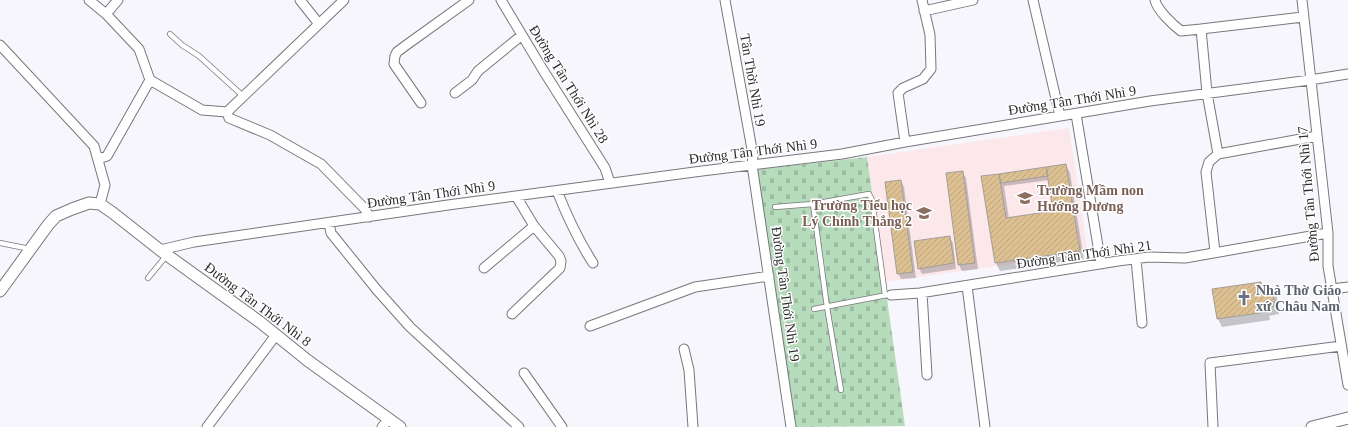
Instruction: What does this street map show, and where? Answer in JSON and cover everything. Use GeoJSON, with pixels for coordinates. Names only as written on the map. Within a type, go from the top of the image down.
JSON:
{"type":"FeatureCollection","features":[{"type":"Feature","properties":{"kind":"street"},"geometry":{"type":"LineString","coordinates":[[89,0],[106,14],[139,49],[150,80],[202,110],[227,112],[344,0]]}},
{"type":"Feature","properties":{"kind":"street"},"geometry":{"type":"LineString","coordinates":[[106,14],[118,0]]}},
{"type":"Feature","properties":{"kind":"street"},"geometry":{"type":"LineString","coordinates":[[300,0],[319,24]]}},
{"type":"Feature","properties":{"kind":"street"},"geometry":{"type":"LineString","coordinates":[[421,103],[394,64],[395,56],[397,52],[469,0]]}},
{"type":"Feature","properties":{"kind":"street","name":"Đường Tân Thới Nhì 28"},"geometry":{"type":"LineString","coordinates":[[501,0],[605,168],[610,184]]}},
{"type":"Feature","properties":{"kind":"street","name":"Tân Thời Nhì 19"},"geometry":{"type":"LineString","coordinates":[[725,0],[752,155],[752,165]]}},
{"type":"Feature","properties":{"kind":"street"},"geometry":{"type":"LineString","coordinates":[[905,142],[898,93],[903,88],[923,79],[931,69],[930,35],[922,0]]}},
{"type":"Feature","properties":{"kind":"street"},"geometry":{"type":"LineString","coordinates":[[924,11],[972,0]]}},
{"type":"Feature","properties":{"kind":"street"},"geometry":{"type":"LineString","coordinates":[[1033,0],[1060,116]]}},
{"type":"Feature","properties":{"kind":"street"},"geometry":{"type":"LineString","coordinates":[[1155,0],[1156,4],[1170,23],[1181,31],[1303,17]]}},
{"type":"Feature","properties":{"kind":"street","name":"Đường Tân Thới Nhì 17"},"geometry":{"type":"LineString","coordinates":[[1302,0],[1328,232],[1328,266],[1348,385]]}},
{"type":"Feature","properties":{"kind":"street"},"geometry":{"type":"LineString","coordinates":[[1200,29],[1207,93],[1218,154]]}},
{"type":"Feature","properties":{"kind":"street"},"geometry":{"type":"LineString","coordinates":[[455,93],[472,80],[478,71],[522,35]]}},
{"type":"Feature","properties":{"kind":"street"},"geometry":{"type":"LineString","coordinates":[[0,45],[94,146],[105,185],[100,204],[90,203],[82,205],[56,216],[0,291]]}},
{"type":"Feature","properties":{"kind":"street","name":"Đường Tân Thới Nhì 9"},"geometry":{"type":"LineString","coordinates":[[163,252],[194,242],[516,196],[842,154],[1150,101],[1348,74]]}},
{"type":"Feature","properties":{"kind":"street"},"geometry":{"type":"LineString","coordinates":[[98,159],[107,156],[150,80]]}},
{"type":"Feature","properties":{"kind":"street"},"geometry":{"type":"LineString","coordinates":[[227,112],[228,118],[270,135],[321,164],[365,209],[369,217]]}},
{"type":"Feature","properties":{"kind":"street"},"geometry":{"type":"LineString","coordinates":[[1076,114],[1101,264]]}},
{"type":"Feature","properties":{"kind":"street"},"geometry":{"type":"LineString","coordinates":[[1215,252],[1206,172],[1209,162],[1218,154],[1317,136]]}},
{"type":"Feature","properties":{"kind":"street","name":"Đường Tân Thới Nhì 19"},"geometry":{"type":"LineString","coordinates":[[752,165],[791,427]]}},
{"type":"Feature","properties":{"kind":"street"},"geometry":{"type":"LineString","coordinates":[[556,191],[573,230],[593,263]]}},
{"type":"Feature","properties":{"kind":"street"},"geometry":{"type":"LineString","coordinates":[[512,314],[560,268],[561,264],[559,256],[534,226],[516,196]]}},
{"type":"Feature","properties":{"kind":"street","name":"Đường Tân Thới Nhì 8"},"geometry":{"type":"LineString","coordinates":[[100,204],[113,212],[163,252],[276,335],[386,423],[400,427]]}},
{"type":"Feature","properties":{"kind":"street"},"geometry":{"type":"LineString","coordinates":[[329,222],[331,233],[377,290],[410,327],[519,427]]}},
{"type":"Feature","properties":{"kind":"street"},"geometry":{"type":"LineString","coordinates":[[484,268],[534,226]]}},
{"type":"Feature","properties":{"kind":"street","name":"Đường Tân Thới Nhì 21"},"geometry":{"type":"LineString","coordinates":[[888,295],[922,293],[1148,257],[1185,258],[1328,232]]}},
{"type":"Feature","properties":{"kind":"street"},"geometry":{"type":"LineString","coordinates":[[1136,259],[1142,323]]}},
{"type":"Feature","properties":{"kind":"street"},"geometry":{"type":"LineString","coordinates":[[590,326],[695,287],[769,276]]}},
{"type":"Feature","properties":{"kind":"street"},"geometry":{"type":"LineString","coordinates":[[967,286],[986,427]]}},
{"type":"Feature","properties":{"kind":"street"},"geometry":{"type":"LineString","coordinates":[[1332,289],[1348,287]]}},
{"type":"Feature","properties":{"kind":"street"},"geometry":{"type":"LineString","coordinates":[[922,293],[927,375]]}},
{"type":"Feature","properties":{"kind":"street"},"geometry":{"type":"LineString","coordinates":[[207,427],[276,335]]}},
{"type":"Feature","properties":{"kind":"street"},"geometry":{"type":"LineString","coordinates":[[1212,427],[1210,363],[1342,346]]}},
{"type":"Feature","properties":{"kind":"street"},"geometry":{"type":"LineString","coordinates":[[684,348],[689,370],[693,427]]}},
{"type":"Feature","properties":{"kind":"street"},"geometry":{"type":"LineString","coordinates":[[524,373],[562,427]]}},
{"type":"Feature","properties":{"kind":"street"},"geometry":{"type":"LineString","coordinates":[[1312,427],[1326,425],[1348,418]]}},
{"type":"Feature","properties":{"kind":"lane"},"geometry":{"type":"LineString","coordinates":[[170,34],[182,45],[198,56],[243,96]]}},
{"type":"Feature","properties":{"kind":"lane"},"geometry":{"type":"LineString","coordinates":[[775,207],[813,204],[865,194],[871,196],[888,295],[814,309]]}},
{"type":"Feature","properties":{"kind":"lane"},"geometry":{"type":"LineString","coordinates":[[813,204],[827,307],[841,390]]}},
{"type":"Feature","properties":{"kind":"lane"},"geometry":{"type":"LineString","coordinates":[[0,243],[30,249]]}},
{"type":"Feature","properties":{"kind":"lane"},"geometry":{"type":"LineString","coordinates":[[148,278],[163,252]]}},
{"type":"Feature","properties":{"kind":"shaded area"},"geometry":{"type":"Polygon","coordinates":[[[1069,128],[1088,253],[885,282],[867,157],[1069,128]]]}},
{"type":"Feature","properties":{"kind":"green space"},"geometry":{"type":"Polygon","coordinates":[[[867,157],[905,426],[796,427],[754,170],[867,157]]]}},
{"type":"Feature","properties":{"kind":"building"},"geometry":{"type":"Polygon","coordinates":[[[1066,164],[1080,251],[995,263],[981,176],[999,174],[1006,218],[1053,211],[1046,167],[1066,164]]]}},
{"type":"Feature","properties":{"kind":"building"},"geometry":{"type":"Polygon","coordinates":[[[1046,167],[1048,176],[1001,183],[999,174],[1046,167]]]}},
{"type":"Feature","properties":{"kind":"building"},"geometry":{"type":"Polygon","coordinates":[[[963,171],[975,263],[958,265],[946,173],[963,171]]]}},
{"type":"Feature","properties":{"kind":"building"},"geometry":{"type":"Polygon","coordinates":[[[901,180],[913,272],[897,274],[885,182],[901,180]]]}},
{"type":"Feature","properties":{"kind":"building"},"geometry":{"type":"Polygon","coordinates":[[[950,236],[954,263],[918,269],[914,241],[950,236]]]}},
{"type":"Feature","properties":{"kind":"building","name":"Nhà Thờ Giáo xứ Châu Nam"},"geometry":{"type":"Polygon","coordinates":[[[1261,282],[1262,289],[1272,288],[1275,306],[1265,308],[1266,312],[1217,319],[1212,289],[1261,282]]]}},
{"type":"Feature","properties":{"kind":"place","name":"Trường Mầm non Hướng Dương"},"geometry":{"type":"Point","coordinates":[1025,198]}},
{"type":"Feature","properties":{"kind":"place","name":"Trường Tiểu học Lý Chính Thắng 2"},"geometry":{"type":"Point","coordinates":[924,213]}},
{"type":"Feature","properties":{"kind":"place","name":"Nhà Thờ Giáo xứ Châu Nam"},"geometry":{"type":"Point","coordinates":[1244,298]}}]}
